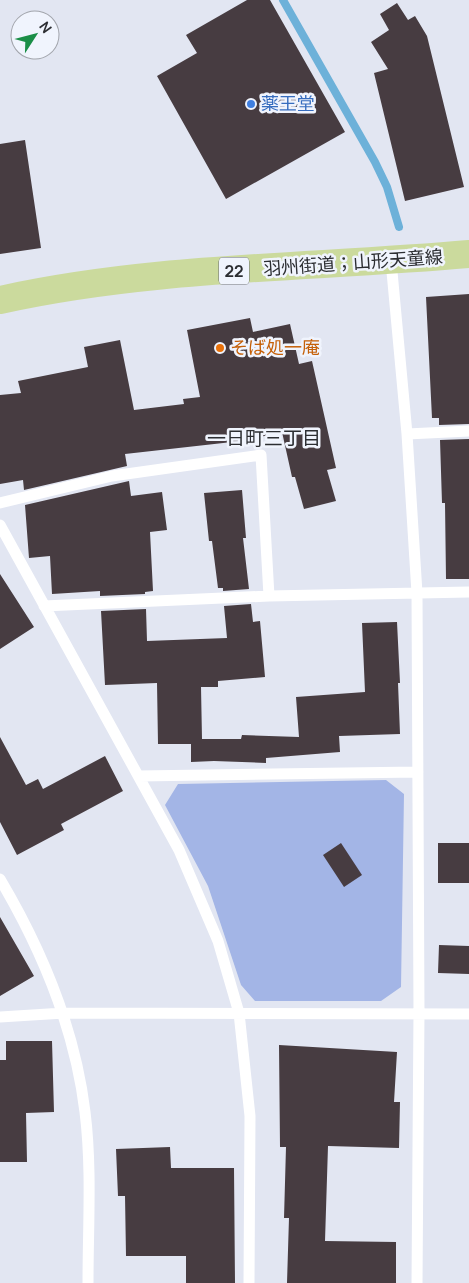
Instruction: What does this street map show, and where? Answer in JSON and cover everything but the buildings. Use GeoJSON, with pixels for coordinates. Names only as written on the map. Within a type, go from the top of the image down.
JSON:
{"type":"FeatureCollection","features":[{"type":"Feature","properties":{"kind":"main road","name":"羽州街道；山形天童線"},"geometry":{"type":"LineString","coordinates":[[0,300],[39,292],[148,277],[469,254]]}},
{"type":"Feature","properties":{"kind":"lane"},"geometry":{"type":"LineString","coordinates":[[391,261],[407,434],[418,593],[419,1012],[417,1283]]}},
{"type":"Feature","properties":{"kind":"lane"},"geometry":{"type":"LineString","coordinates":[[407,434],[469,432]]}},
{"type":"Feature","properties":{"kind":"lane"},"geometry":{"type":"LineString","coordinates":[[0,503],[112,476],[261,455],[269,596]]}},
{"type":"Feature","properties":{"kind":"lane"},"geometry":{"type":"LineString","coordinates":[[0,526],[140,776],[179,850],[198,890],[218,941],[239,1013],[250,1116],[249,1283]]}},
{"type":"Feature","properties":{"kind":"lane"},"geometry":{"type":"LineString","coordinates":[[44,606],[269,596],[469,592]]}},
{"type":"Feature","properties":{"kind":"lane"},"geometry":{"type":"LineString","coordinates":[[140,776],[418,772]]}},
{"type":"Feature","properties":{"kind":"lane"},"geometry":{"type":"LineString","coordinates":[[0,879],[29,931],[64,1013],[85,1112],[88,1172],[88,1283]]}},
{"type":"Feature","properties":{"kind":"lane"},"geometry":{"type":"LineString","coordinates":[[0,1016],[64,1013],[419,1012],[469,1014]]}},
{"type":"Feature","properties":{"kind":"shaded area"},"geometry":{"type":"Polygon","coordinates":[[[386,780],[404,794],[401,987],[381,1001],[255,1001],[241,985],[208,886],[165,805],[178,784],[386,780]]]}},
{"type":"Feature","properties":{"kind":"waterway"},"geometry":{"type":"LineString","coordinates":[[283,0],[375,162],[387,187],[399,227]]}},
{"type":"Feature","properties":{"kind":"place","name":"薬王堂"},"geometry":{"type":"Point","coordinates":[251,104]}},
{"type":"Feature","properties":{"kind":"place","name":"そば処一庵"},"geometry":{"type":"Point","coordinates":[220,348]}},
{"type":"Feature","properties":{"kind":"district","name":"一日町三丁目"},"geometry":{"type":"Point","coordinates":[264,438]}}]}
